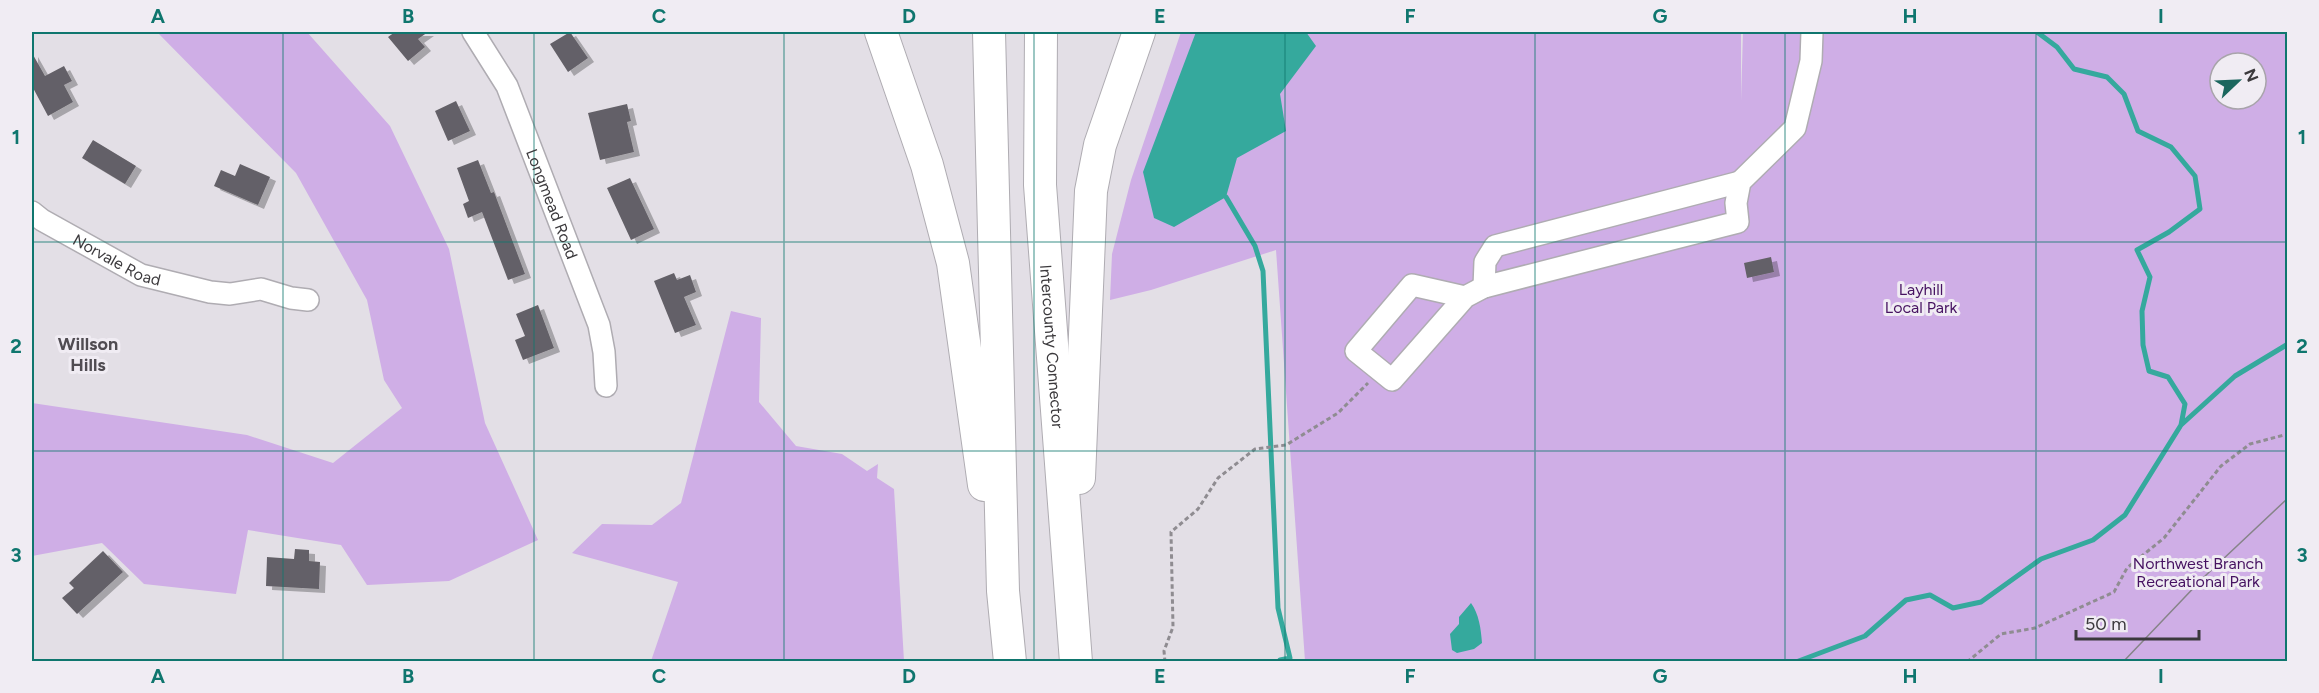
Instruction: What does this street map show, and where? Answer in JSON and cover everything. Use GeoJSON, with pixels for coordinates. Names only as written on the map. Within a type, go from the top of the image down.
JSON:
{"type":"FeatureCollection","features":[{"type":"Feature","properties":{"kind":"highway"},"geometry":{"type":"LineString","coordinates":[[881,32],[927,165],[953,263],[981,471],[1004,591]]}},
{"type":"Feature","properties":{"kind":"highway"},"geometry":{"type":"LineString","coordinates":[[989,32],[1004,591],[1009,656]]}},
{"type":"Feature","properties":{"kind":"highway","name":"Intercounty Connector"},"geometry":{"type":"LineString","coordinates":[[1041,32],[1041,185],[1076,662]]}},
{"type":"Feature","properties":{"kind":"highway"},"geometry":{"type":"LineString","coordinates":[[1073,623],[1092,191],[1100,145],[1139,32]]}},
{"type":"Feature","properties":{"kind":"street","name":"Longmead Road"},"geometry":{"type":"LineString","coordinates":[[473,32],[507,86],[599,325],[604,352],[606,386]]}},
{"type":"Feature","properties":{"kind":"street"},"geometry":{"type":"LineString","coordinates":[[1740,182],[1736,203],[1738,222],[1474,292],[1412,285],[1356,351],[1392,380],[1474,292],[1485,262],[1495,246],[1740,182],[1795,128],[1811,61],[1812,32]]}},
{"type":"Feature","properties":{"kind":"street","name":"Norvale Road"},"geometry":{"type":"LineString","coordinates":[[32,212],[141,275],[210,292],[230,294],[261,289],[291,298],[308,300]]}},
{"type":"Feature","properties":{"kind":"path"},"geometry":{"type":"LineString","coordinates":[[1165,662],[1164,651],[1173,627],[1172,532],[1198,509],[1218,478],[1236,464],[1255,450],[1286,445],[1338,413],[1368,383]]}},
{"type":"Feature","properties":{"kind":"path"},"geometry":{"type":"LineString","coordinates":[[1967,662],[2001,634],[2036,628],[2114,592],[2127,568],[2164,538],[2221,466],[2250,444],[2288,434]]}},
{"type":"Feature","properties":{"kind":"green space"},"geometry":{"type":"Polygon","coordinates":[[[157,32],[307,32],[390,126],[449,249],[485,423],[538,540],[449,581],[367,585],[341,545],[248,530],[236,594],[144,584],[102,543],[32,556],[32,403],[247,435],[333,463],[402,408],[384,380],[367,300],[296,173],[157,32]]]}},
{"type":"Feature","properties":{"kind":"green space","name":"Layhill Local Park"},"geometry":{"type":"Polygon","coordinates":[[[1181,32],[1741,32],[1741,101],[1743,32],[2287,32],[2287,661],[1305,661],[1276,250],[1151,290],[1110,300],[1112,254],[1131,180],[1181,32]]]}},
{"type":"Feature","properties":{"kind":"green space"},"geometry":{"type":"Polygon","coordinates":[[[731,311],[761,318],[759,402],[796,446],[842,454],[867,471],[878,464],[877,478],[894,489],[904,661],[651,661],[678,582],[572,553],[602,524],[652,525],[681,503],[731,311]]]}},
{"type":"Feature","properties":{"kind":"shaded area"},"geometry":{"type":"Polygon","coordinates":[[[1196,32],[1306,32],[1316,46],[1280,94],[1286,131],[1237,158],[1226,197],[1174,227],[1154,218],[1143,172],[1196,32]]]}},
{"type":"Feature","properties":{"kind":"shaded area"},"geometry":{"type":"Polygon","coordinates":[[[1471,603],[1478,617],[1482,643],[1474,649],[1457,653],[1452,650],[1450,634],[1459,624],[1459,617],[1471,603]]]}},
{"type":"Feature","properties":{"kind":"building"},"geometry":{"type":"Polygon","coordinates":[[[395,32],[428,32],[418,39],[425,47],[408,61],[388,37],[395,32]]]}},
{"type":"Feature","properties":{"kind":"building"},"geometry":{"type":"Polygon","coordinates":[[[570,32],[588,58],[568,72],[550,44],[570,32]]]}},
{"type":"Feature","properties":{"kind":"building"},"geometry":{"type":"Polygon","coordinates":[[[32,53],[45,76],[64,66],[72,81],[64,85],[73,102],[48,116],[32,86],[32,53]]]}},
{"type":"Feature","properties":{"kind":"building"},"geometry":{"type":"Polygon","coordinates":[[[456,101],[470,131],[448,141],[435,111],[456,101]]]}},
{"type":"Feature","properties":{"kind":"building"},"geometry":{"type":"Polygon","coordinates":[[[627,104],[631,121],[627,122],[634,152],[600,160],[588,113],[627,104]]]}},
{"type":"Feature","properties":{"kind":"building"},"geometry":{"type":"Polygon","coordinates":[[[93,140],[136,166],[125,184],[82,158],[93,140]]]}},
{"type":"Feature","properties":{"kind":"building"},"geometry":{"type":"Polygon","coordinates":[[[478,160],[491,193],[494,192],[525,274],[508,280],[482,212],[468,218],[463,204],[469,201],[457,168],[478,160]]]}},
{"type":"Feature","properties":{"kind":"building"},"geometry":{"type":"Polygon","coordinates":[[[240,164],[270,177],[258,205],[214,186],[221,170],[235,176],[240,164]]]}},
{"type":"Feature","properties":{"kind":"building"},"geometry":{"type":"Polygon","coordinates":[[[630,178],[654,229],[631,240],[607,188],[630,178]]]}},
{"type":"Feature","properties":{"kind":"building"},"geometry":{"type":"Polygon","coordinates":[[[1771,257],[1774,272],[1747,278],[1744,263],[1771,257]]]}},
{"type":"Feature","properties":{"kind":"building"},"geometry":{"type":"Polygon","coordinates":[[[674,273],[677,280],[690,275],[696,292],[684,297],[696,325],[675,333],[654,281],[674,273]]]}},
{"type":"Feature","properties":{"kind":"building"},"geometry":{"type":"Polygon","coordinates":[[[538,305],[554,348],[523,360],[515,340],[525,336],[516,314],[538,305]]]}},
{"type":"Feature","properties":{"kind":"building"},"geometry":{"type":"Polygon","coordinates":[[[295,549],[309,550],[309,561],[320,562],[319,589],[266,586],[267,557],[294,559],[295,549]]]}},
{"type":"Feature","properties":{"kind":"building"},"geometry":{"type":"Polygon","coordinates":[[[103,551],[123,572],[77,614],[62,598],[74,588],[69,583],[103,551]]]}},
{"type":"Feature","properties":{"kind":"waterway"},"geometry":{"type":"LineString","coordinates":[[2037,32],[2057,47],[2074,69],[2107,77],[2124,94],[2138,131],[2171,147],[2195,176],[2200,209],[2169,232],[2137,250],[2150,277],[2142,311],[2143,345],[2149,371],[2168,377],[2185,404],[2181,425]]}},
{"type":"Feature","properties":{"kind":"waterway"},"geometry":{"type":"LineString","coordinates":[[1226,197],[1255,246],[1263,271],[1278,608],[1290,658],[1280,660],[1281,662]]}},
{"type":"Feature","properties":{"kind":"waterway"},"geometry":{"type":"LineString","coordinates":[[1796,662],[1865,636],[1906,600],[1930,595],[1953,608],[1981,602],[2041,559],[2093,540],[2125,515],[2181,425],[2235,376],[2288,344]]}},
{"type":"Feature","properties":{"kind":"tram line"},"geometry":{"type":"LineString","coordinates":[[2123,662],[2204,577],[2288,498]]}},
{"type":"Feature","properties":{"kind":"district","name":"Willson Hills"},"geometry":{"type":"Point","coordinates":[88,354]}},
{"type":"Feature","properties":{"kind":"park label","name":"Northwest Branch Recreational Park"},"geometry":{"type":"Point","coordinates":[2198,572]}}]}
